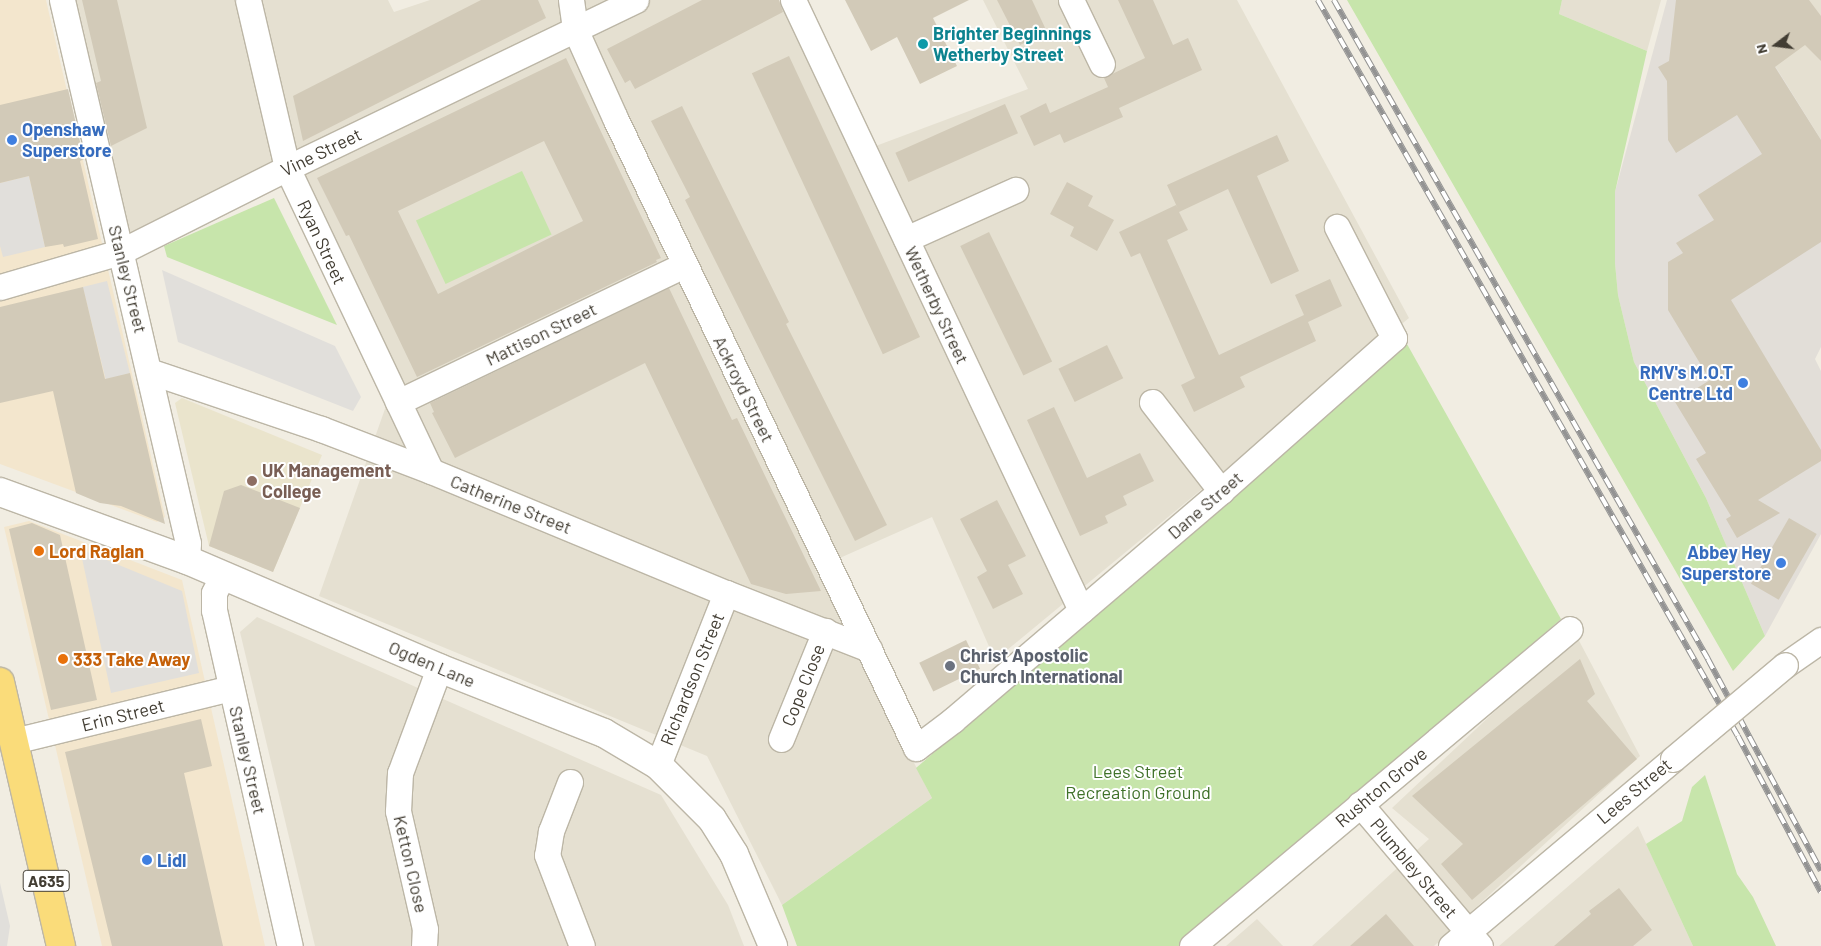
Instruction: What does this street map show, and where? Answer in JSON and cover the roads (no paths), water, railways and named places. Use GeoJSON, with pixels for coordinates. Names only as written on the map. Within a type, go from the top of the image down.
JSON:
{"type":"FeatureCollection","features":[{"type":"Feature","properties":{"kind":"highway","name":"A635"},"geometry":{"type":"LineString","coordinates":[[0,682],[61,946]]}},
{"type":"Feature","properties":{"kind":"street","name":"Stanley Street"},"geometry":{"type":"LineString","coordinates":[[62,0],[188,543],[187,560]]}},
{"type":"Feature","properties":{"kind":"street","name":"Ryan Street"},"geometry":{"type":"LineString","coordinates":[[248,0],[287,168],[431,471]]}},
{"type":"Feature","properties":{"kind":"street","name":"Ackroyd Street"},"geometry":{"type":"LineString","coordinates":[[571,0],[575,29],[684,266],[916,748]]}},
{"type":"Feature","properties":{"kind":"street","name":"Vine Street"},"geometry":{"type":"LineString","coordinates":[[0,287],[120,252],[287,168],[636,0]]}},
{"type":"Feature","properties":{"kind":"street","name":"Wetherby Street"},"geometry":{"type":"LineString","coordinates":[[793,0],[1081,610]]}},
{"type":"Feature","properties":{"kind":"street"},"geometry":{"type":"LineString","coordinates":[[1071,0],[1102,64]]}},
{"type":"Feature","properties":{"kind":"street"},"geometry":{"type":"LineString","coordinates":[[906,239],[1015,190]]}},
{"type":"Feature","properties":{"kind":"street","name":"Dane Street"},"geometry":{"type":"LineString","coordinates":[[916,748],[953,720],[1221,491],[1394,338],[1337,227]]}},
{"type":"Feature","properties":{"kind":"street","name":"Mattison Street"},"geometry":{"type":"LineString","coordinates":[[398,402],[684,266]]}},
{"type":"Feature","properties":{"kind":"street","name":"Catherine Street"},"geometry":{"type":"LineString","coordinates":[[149,370],[321,429],[431,471],[726,593],[869,649]]}},
{"type":"Feature","properties":{"kind":"street"},"geometry":{"type":"LineString","coordinates":[[1152,402],[1221,491]]}},
{"type":"Feature","properties":{"kind":"street","name":"Ogden Lane"},"geometry":{"type":"LineString","coordinates":[[0,492],[187,560],[439,668],[604,734],[658,765],[712,819],[734,854],[773,946]]}},
{"type":"Feature","properties":{"kind":"street","name":"Stanley Street"},"geometry":{"type":"LineString","coordinates":[[223,575],[214,593],[214,610],[290,946]]}},
{"type":"Feature","properties":{"kind":"street","name":"Richardson Street"},"geometry":{"type":"LineString","coordinates":[[658,765],[726,593]]}},
{"type":"Feature","properties":{"kind":"street","name":"Rushton Grove"},"geometry":{"type":"LineString","coordinates":[[1192,946],[1570,629]]}},
{"type":"Feature","properties":{"kind":"street","name":"Cope Close"},"geometry":{"type":"LineString","coordinates":[[781,739],[825,631]]}},
{"type":"Feature","properties":{"kind":"street","name":"Lees Street"},"geometry":{"type":"LineString","coordinates":[[1466,941],[1785,665],[1821,640]]}},
{"type":"Feature","properties":{"kind":"street","name":"Ketton Close"},"geometry":{"type":"LineString","coordinates":[[424,946],[425,929],[398,811],[400,773],[439,668]]}},
{"type":"Feature","properties":{"kind":"street","name":"Erin Street"},"geometry":{"type":"LineString","coordinates":[[14,741],[231,688]]}},
{"type":"Feature","properties":{"kind":"street"},"geometry":{"type":"LineString","coordinates":[[570,782],[551,831],[547,855],[582,946]]}},
{"type":"Feature","properties":{"kind":"street","name":"Plumbley Street"},"geometry":{"type":"LineString","coordinates":[[1360,804],[1466,941]]}},
{"type":"Feature","properties":{"kind":"railway"},"geometry":{"type":"LineString","coordinates":[[1318,0],[1738,736],[1821,892]]}},
{"type":"Feature","properties":{"kind":"railway"},"geometry":{"type":"LineString","coordinates":[[1334,0],[1708,659],[1821,871]]}},
{"type":"Feature","properties":{"kind":"place","name":"Brighter Beginnings Wetherby Street"},"geometry":{"type":"Point","coordinates":[923,44]}},
{"type":"Feature","properties":{"kind":"place","name":"Openshaw Superstore"},"geometry":{"type":"Point","coordinates":[12,140]}},
{"type":"Feature","properties":{"kind":"place","name":"RMV's M.O.T Centre Ltd"},"geometry":{"type":"Point","coordinates":[1743,383]}},
{"type":"Feature","properties":{"kind":"place","name":"UK Management College"},"geometry":{"type":"Point","coordinates":[252,481]}},
{"type":"Feature","properties":{"kind":"place","name":"Lord Raglan"},"geometry":{"type":"Point","coordinates":[39,551]}},
{"type":"Feature","properties":{"kind":"place","name":"Abbey Hey Superstore"},"geometry":{"type":"Point","coordinates":[1781,563]}},
{"type":"Feature","properties":{"kind":"place","name":"333 Take Away"},"geometry":{"type":"Point","coordinates":[63,659]}},
{"type":"Feature","properties":{"kind":"place","name":"Christ Apostolic Church International"},"geometry":{"type":"Point","coordinates":[950,666]}},
{"type":"Feature","properties":{"kind":"place","name":"Lidl"},"geometry":{"type":"Point","coordinates":[147,860]}},
{"type":"Feature","properties":{"kind":"park label","name":"Lees Street Recreation Ground"},"geometry":{"type":"Point","coordinates":[1138,782]}}]}
